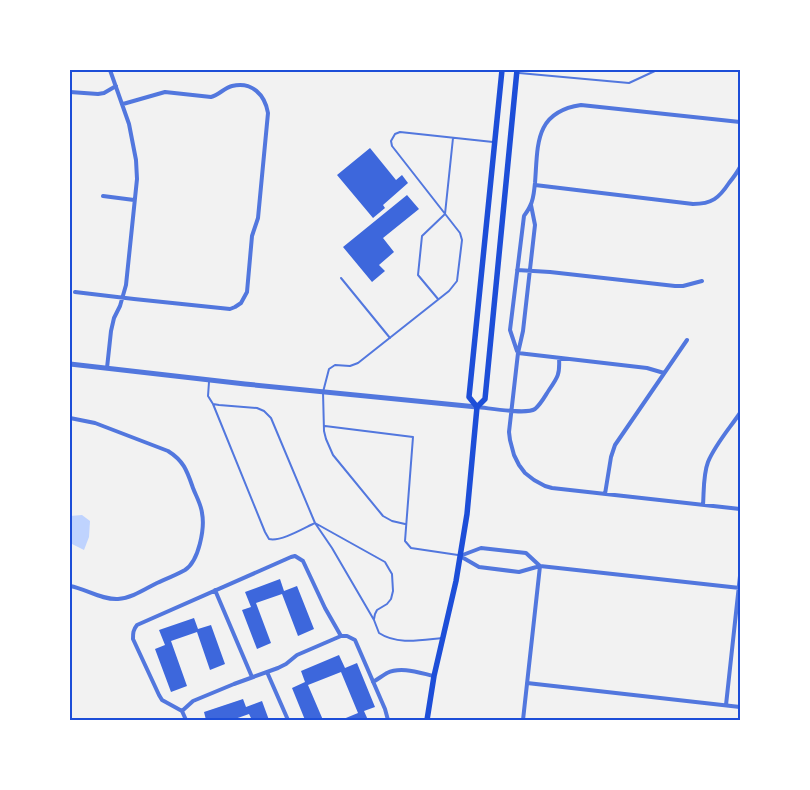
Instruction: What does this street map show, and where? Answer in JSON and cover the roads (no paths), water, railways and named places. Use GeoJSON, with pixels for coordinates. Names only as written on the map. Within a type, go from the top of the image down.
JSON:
{"type":"FeatureCollection","features":[{"type":"Feature","properties":{"kind":"main road"},"geometry":{"type":"LineString","coordinates":[[477,407],[469,397],[502,70]]}},
{"type":"Feature","properties":{"kind":"main road"},"geometry":{"type":"LineString","coordinates":[[427,720],[434,676],[456,581],[467,514],[477,407],[485,399],[517,72]]}},
{"type":"Feature","properties":{"kind":"street"},"geometry":{"type":"LineString","coordinates":[[107,368],[111,331],[126,285],[137,179],[136,160],[129,124],[110,70]]}},
{"type":"Feature","properties":{"kind":"street"},"geometry":{"type":"LineString","coordinates":[[75,292],[230,309],[241,303],[247,292],[252,236],[258,218],[268,113],[267,104],[262,96],[256,89],[241,85],[228,88],[211,97],[165,92],[123,104]]}},
{"type":"Feature","properties":{"kind":"street"},"geometry":{"type":"LineString","coordinates":[[70,92],[98,94],[104,93],[116,86]]}},
{"type":"Feature","properties":{"kind":"street"},"geometry":{"type":"LineString","coordinates":[[740,122],[581,105],[569,106],[560,110],[552,116],[542,129],[539,139],[531,206],[535,225],[523,331],[518,353],[510,432],[512,450],[519,465],[525,473],[545,486],[740,509]]}},
{"type":"Feature","properties":{"kind":"street"},"geometry":{"type":"LineString","coordinates":[[534,185],[701,204],[711,201],[722,193],[740,166]]}},
{"type":"Feature","properties":{"kind":"street"},"geometry":{"type":"LineString","coordinates":[[103,196],[134,200]]}},
{"type":"Feature","properties":{"kind":"street"},"geometry":{"type":"LineString","coordinates":[[518,353],[510,330],[524,216],[531,206]]}},
{"type":"Feature","properties":{"kind":"street"},"geometry":{"type":"LineString","coordinates":[[517,270],[675,286],[702,281]]}},
{"type":"Feature","properties":{"kind":"street"},"geometry":{"type":"LineString","coordinates":[[605,494],[611,457],[615,445],[687,340]]}},
{"type":"Feature","properties":{"kind":"street"},"geometry":{"type":"LineString","coordinates":[[518,353],[647,368],[664,373]]}},
{"type":"Feature","properties":{"kind":"street"},"geometry":{"type":"LineString","coordinates":[[70,364],[323,392],[512,411],[530,411],[540,404],[557,378],[560,368],[559,358]]}},
{"type":"Feature","properties":{"kind":"street"},"geometry":{"type":"LineString","coordinates":[[703,505],[708,462],[740,413]]}},
{"type":"Feature","properties":{"kind":"street"},"geometry":{"type":"LineString","coordinates":[[70,418],[95,423],[168,451],[176,456],[186,469],[202,511],[203,530],[198,551],[186,569],[131,596],[117,599],[107,598],[70,586]]}},
{"type":"Feature","properties":{"kind":"street"},"geometry":{"type":"LineString","coordinates":[[460,556],[481,548],[526,553],[540,566]]}},
{"type":"Feature","properties":{"kind":"street"},"geometry":{"type":"LineString","coordinates":[[186,720],[182,710],[162,700],[133,639],[133,633],[137,625],[295,556],[303,561],[325,608],[341,636]]}},
{"type":"Feature","properties":{"kind":"street"},"geometry":{"type":"LineString","coordinates":[[460,556],[479,567],[519,572],[540,566],[739,588]]}},
{"type":"Feature","properties":{"kind":"street"},"geometry":{"type":"LineString","coordinates":[[523,720],[540,566]]}},
{"type":"Feature","properties":{"kind":"street"},"geometry":{"type":"LineString","coordinates":[[726,705],[740,576]]}},
{"type":"Feature","properties":{"kind":"street"},"geometry":{"type":"LineString","coordinates":[[215,590],[252,677]]}},
{"type":"Feature","properties":{"kind":"street"},"geometry":{"type":"LineString","coordinates":[[182,710],[193,701],[286,664],[296,655],[341,636],[347,636],[355,640],[388,720]]}},
{"type":"Feature","properties":{"kind":"street"},"geometry":{"type":"LineString","coordinates":[[373,682],[388,672],[396,670],[434,676]]}},
{"type":"Feature","properties":{"kind":"street"},"geometry":{"type":"LineString","coordinates":[[267,672],[288,720]]}},
{"type":"Feature","properties":{"kind":"street"},"geometry":{"type":"LineString","coordinates":[[527,684],[740,707]]}},
{"type":"Feature","properties":{"kind":"lane"},"geometry":{"type":"LineString","coordinates":[[517,72],[629,83],[657,70]]}},
{"type":"Feature","properties":{"kind":"lane"},"geometry":{"type":"LineString","coordinates":[[406,524],[386,519],[332,455],[326,439],[324,426],[323,392],[329,369],[335,365],[350,366],[358,364],[449,291],[457,281],[462,240],[460,233],[392,146],[391,141],[395,134],[400,132],[495,142]]}},
{"type":"Feature","properties":{"kind":"lane"},"geometry":{"type":"LineString","coordinates":[[438,300],[418,275],[422,236],[445,214],[453,138]]}},
{"type":"Feature","properties":{"kind":"lane"},"geometry":{"type":"LineString","coordinates":[[341,278],[390,338]]}},
{"type":"Feature","properties":{"kind":"lane"},"geometry":{"type":"LineString","coordinates":[[209,380],[208,396],[269,539],[273,540],[283,537],[315,522]]}},
{"type":"Feature","properties":{"kind":"lane"},"geometry":{"type":"LineString","coordinates":[[213,404],[257,408],[264,411],[271,418],[315,522],[374,620],[379,633],[392,639],[418,640],[443,638]]}},
{"type":"Feature","properties":{"kind":"lane"},"geometry":{"type":"LineString","coordinates":[[324,426],[413,437],[404,538],[411,548],[460,556]]}},
{"type":"Feature","properties":{"kind":"lane"},"geometry":{"type":"LineString","coordinates":[[315,522],[385,562],[390,569],[393,591],[391,599],[374,614],[374,620]]}},
{"type":"Feature","properties":{"kind":"water"},"geometry":{"type":"Polygon","coordinates":[[[82,515],[90,521],[89,537],[84,550],[70,543],[70,516],[82,515]]]}}]}
